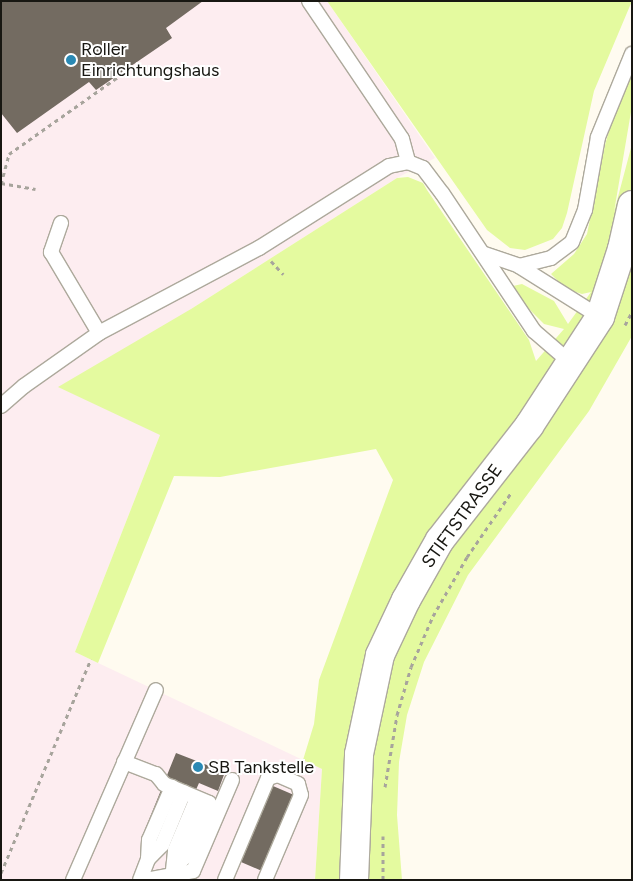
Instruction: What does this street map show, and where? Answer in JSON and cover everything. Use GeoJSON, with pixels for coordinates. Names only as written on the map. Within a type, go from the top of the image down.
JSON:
{"type":"FeatureCollection","features":[{"type":"Feature","properties":{"kind":"main road","name":"STIFTSTRASSE"},"geometry":{"type":"LineString","coordinates":[[354,880],[359,754],[380,655],[406,600],[440,540],[529,426],[571,363],[610,325],[622,249],[632,205]]}},
{"type":"Feature","properties":{"kind":"lane"},"geometry":{"type":"LineString","coordinates":[[309,1],[402,138],[408,162]]}},
{"type":"Feature","properties":{"kind":"lane"},"geometry":{"type":"LineString","coordinates":[[519,266],[551,258],[572,242],[585,210],[598,137],[632,54]]}},
{"type":"Feature","properties":{"kind":"lane"},"geometry":{"type":"LineString","coordinates":[[1,406],[24,386],[99,333],[259,248],[390,166],[408,162],[424,168],[485,254],[534,331],[571,363]]}},
{"type":"Feature","properties":{"kind":"lane"},"geometry":{"type":"LineString","coordinates":[[61,223],[51,252],[99,333]]}},
{"type":"Feature","properties":{"kind":"lane"},"geometry":{"type":"LineString","coordinates":[[485,254],[519,266],[610,325]]}},
{"type":"Feature","properties":{"kind":"lane"},"geometry":{"type":"LineString","coordinates":[[73,880],[156,690]]}},
{"type":"Feature","properties":{"kind":"lane"},"geometry":{"type":"LineString","coordinates":[[124,762],[156,774],[184,792],[209,803],[187,855],[172,872]]}},
{"type":"Feature","properties":{"kind":"lane"},"geometry":{"type":"LineString","coordinates":[[225,880],[268,778],[278,775],[298,784],[300,795],[265,880]]}},
{"type":"Feature","properties":{"kind":"lane"},"geometry":{"type":"LineString","coordinates":[[146,880],[172,872],[192,871],[232,780]]}},
{"type":"Feature","properties":{"kind":"lane"},"geometry":{"type":"LineString","coordinates":[[140,880],[148,859],[149,840],[184,792]]}},
{"type":"Feature","properties":{"kind":"path"},"geometry":{"type":"LineString","coordinates":[[35,189],[1,183],[9,154],[126,72]]}},
{"type":"Feature","properties":{"kind":"path"},"geometry":{"type":"LineString","coordinates":[[610,325],[632,312]]}},
{"type":"Feature","properties":{"kind":"path"},"geometry":{"type":"LineString","coordinates":[[384,796],[397,715],[411,667],[443,599],[516,485]]}},
{"type":"Feature","properties":{"kind":"path"},"geometry":{"type":"LineString","coordinates":[[1,873],[91,659]]}},
{"type":"Feature","properties":{"kind":"path"},"geometry":{"type":"LineString","coordinates":[[383,833],[383,880]]}},
{"type":"Feature","properties":{"kind":"shaded area"},"geometry":{"type":"Polygon","coordinates":[[[1,1],[327,1],[435,158],[397,178],[191,309],[160,435],[75,652],[322,769],[315,880],[1,880],[1,1]]]}},
{"type":"Feature","properties":{"kind":"green space"},"geometry":{"type":"Polygon","coordinates":[[[327,1],[632,1],[594,91],[567,213],[562,228],[553,239],[525,250],[510,248],[487,230],[327,1]]]}},
{"type":"Feature","properties":{"kind":"green space"},"geometry":{"type":"Polygon","coordinates":[[[632,75],[632,106],[614,212],[632,144],[632,336],[589,411],[468,575],[424,662],[407,715],[399,762],[397,815],[402,880],[315,880],[322,769],[303,760],[314,724],[319,680],[393,480],[376,449],[220,477],[174,476],[98,663],[75,652],[160,435],[58,387],[191,309],[397,178],[408,177],[423,183],[529,340],[536,361],[564,329],[544,324],[517,297],[513,286],[522,284],[554,301],[568,324],[591,292],[582,294],[566,289],[551,274],[574,254],[587,234],[605,145],[614,113],[632,75]]]}},
{"type":"Feature","properties":{"kind":"building","name":"Roller Einrichtungshaus"},"geometry":{"type":"Polygon","coordinates":[[[1,1],[203,1],[166,28],[172,38],[96,90],[89,82],[17,133],[1,113],[1,1]]]}},
{"type":"Feature","properties":{"kind":"building"},"geometry":{"type":"Polygon","coordinates":[[[176,753],[225,772],[218,791],[199,783],[187,810],[193,858],[142,837],[176,753]]]}},
{"type":"Feature","properties":{"kind":"building"},"geometry":{"type":"Polygon","coordinates":[[[273,786],[294,795],[262,871],[241,862],[273,786]]]}},
{"type":"Feature","properties":{"kind":"place","name":"Roller Einrichtungshaus"},"geometry":{"type":"Point","coordinates":[71,60]}},
{"type":"Feature","properties":{"kind":"place","name":"SB Tankstelle"},"geometry":{"type":"Point","coordinates":[198,767]}}]}
